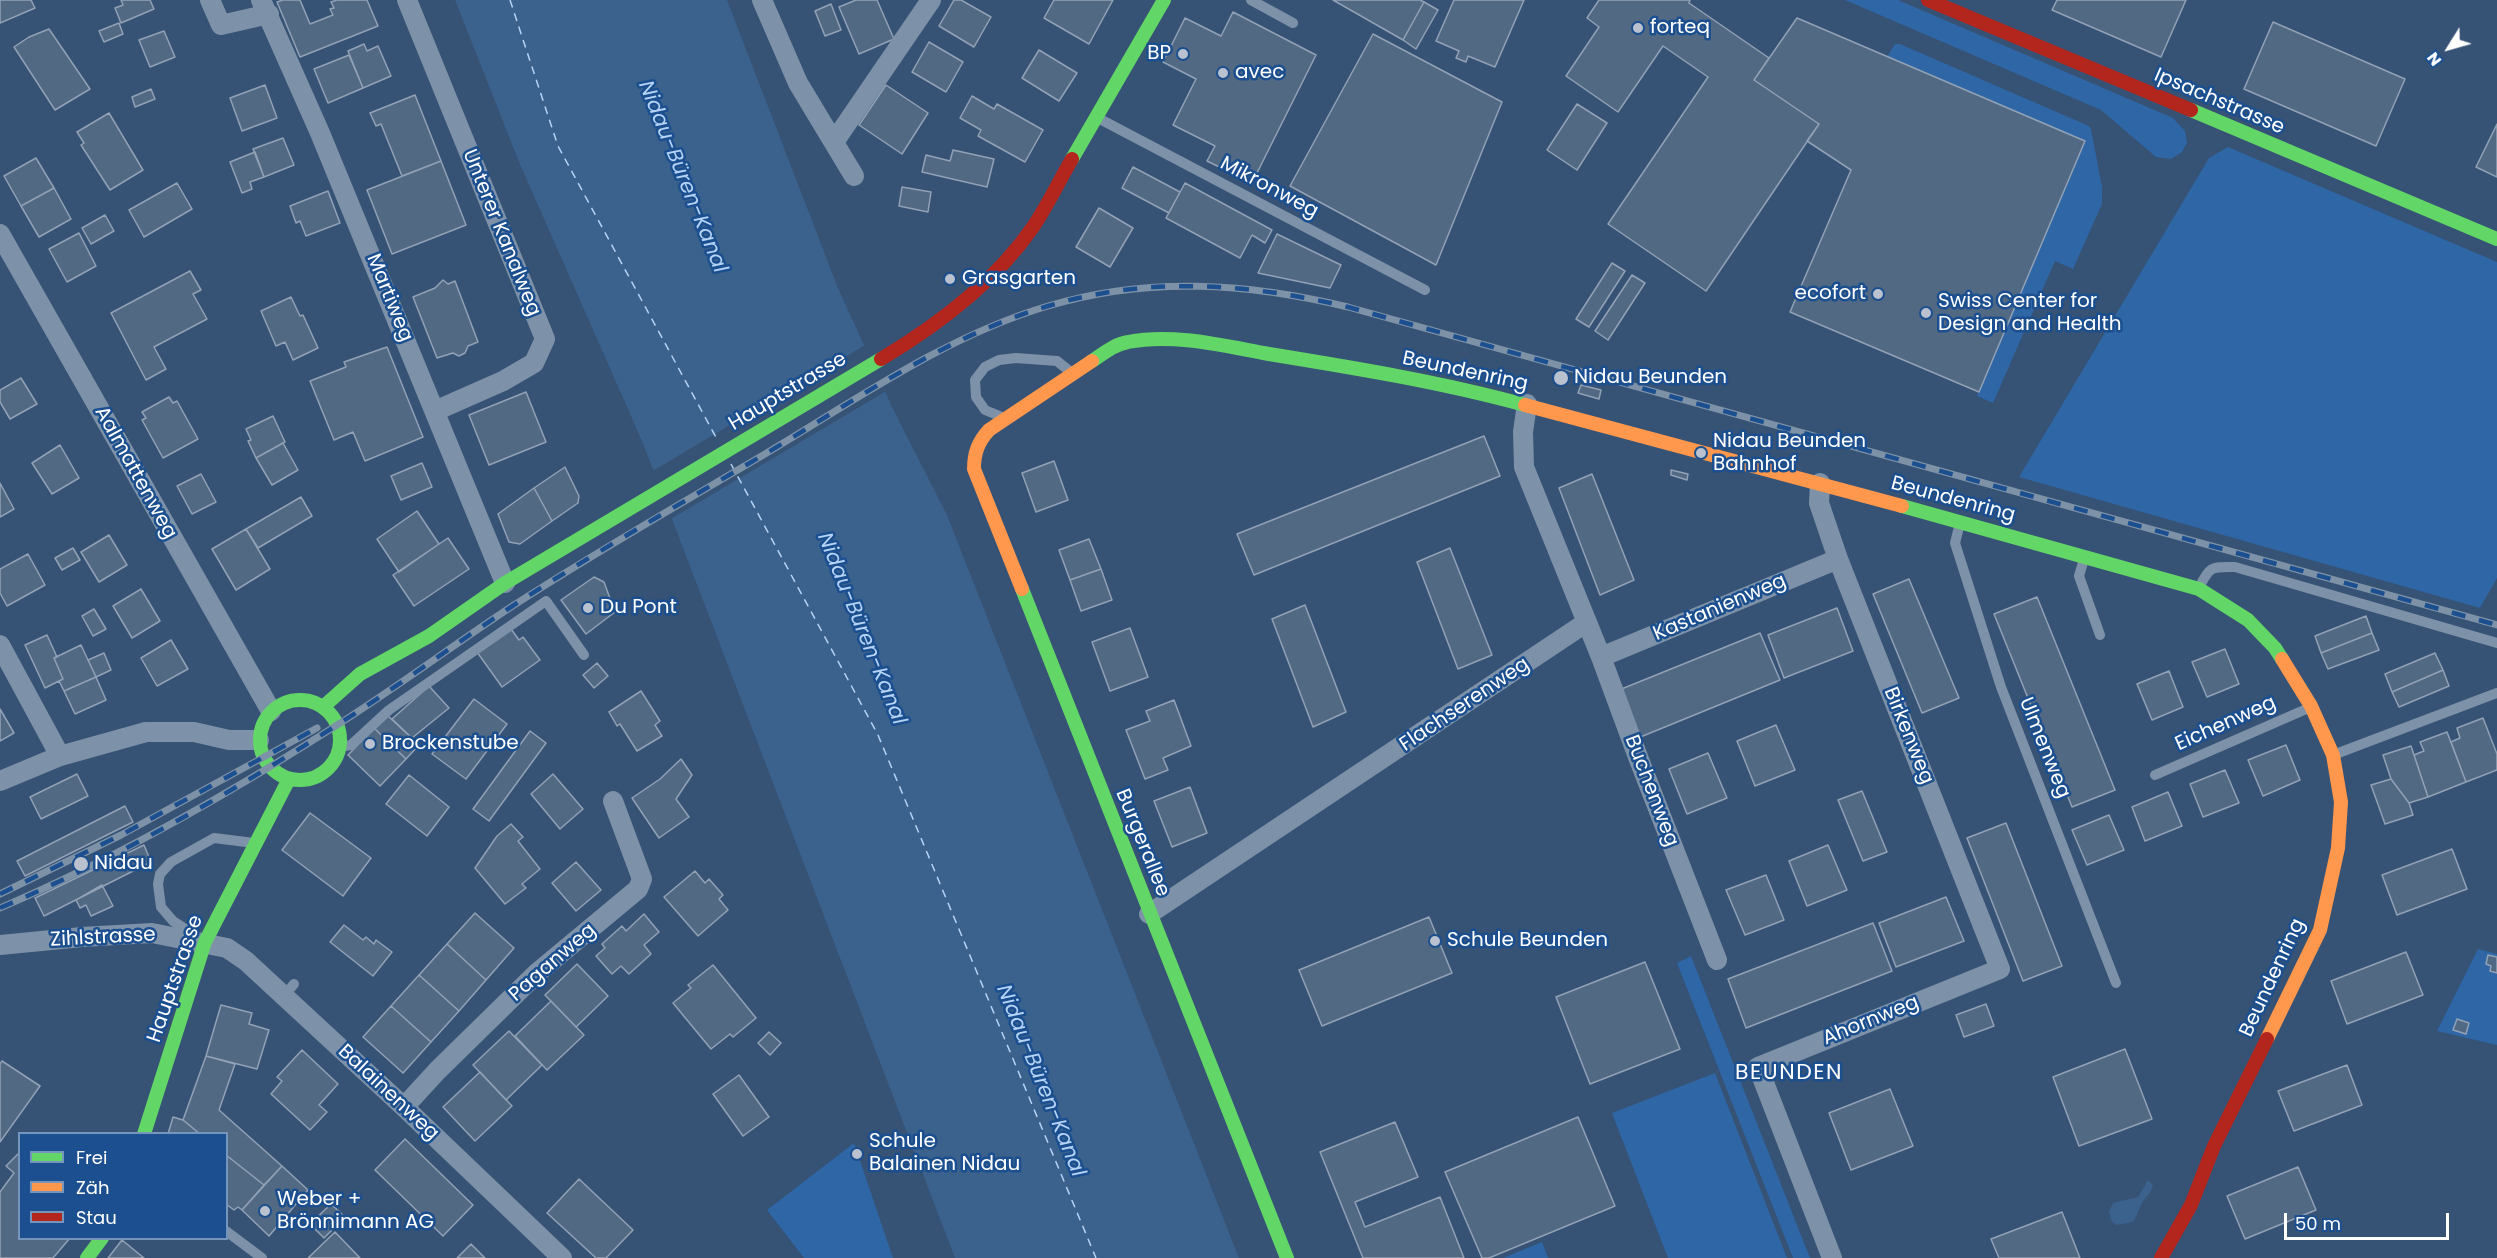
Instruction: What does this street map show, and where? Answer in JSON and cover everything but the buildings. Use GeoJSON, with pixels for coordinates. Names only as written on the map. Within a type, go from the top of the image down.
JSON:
{"type":"FeatureCollection","features":[{"type":"Feature","properties":{"kind":"street","name":"Martiweg"},"geometry":{"type":"LineString","coordinates":[[210,0],[221,25],[265,7],[505,583]]}},
{"type":"Feature","properties":{"kind":"street","name":"Unterer Kanalweg"},"geometry":{"type":"LineString","coordinates":[[407,0],[545,339],[534,363],[503,381],[435,411]]}},
{"type":"Feature","properties":{"kind":"street"},"geometry":{"type":"LineString","coordinates":[[762,0],[798,83],[854,176]]}},
{"type":"Feature","properties":{"kind":"street"},"geometry":{"type":"LineString","coordinates":[[834,142],[932,0]]}},
{"type":"Feature","properties":{"kind":"street","name":"Hauptstrasse"},"geometry":{"type":"LineString","coordinates":[[323,707],[360,674],[429,636],[505,583],[912,341],[943,319],[975,291],[1020,244],[1034,225],[1164,0]]}},
{"type":"Feature","properties":{"kind":"street","name":"Ipsachstrasse"},"geometry":{"type":"LineString","coordinates":[[1928,0],[2178,107],[2497,238]]}},
{"type":"Feature","properties":{"kind":"street","name":"Aalmattenweg"},"geometry":{"type":"LineString","coordinates":[[0,234],[271,711]]}},
{"type":"Feature","properties":{"kind":"street","name":"Beundenring"},"geometry":{"type":"LineString","coordinates":[[979,441],[989,430],[1118,344],[1165,339],[1332,364],[1527,405],[1784,476],[1820,483],[2199,589],[2248,620],[2275,648],[2311,706],[2333,755],[2341,802],[2338,848],[2320,930],[2214,1146],[2192,1205],[2161,1258]]}},
{"type":"Feature","properties":{"kind":"street"},"geometry":{"type":"LineString","coordinates":[[1527,405],[1523,432],[1524,467],[1587,622]]}},
{"type":"Feature","properties":{"kind":"street","name":"Burgerallee"},"geometry":{"type":"LineString","coordinates":[[979,441],[973,455],[977,478],[1287,1258]]}},
{"type":"Feature","properties":{"kind":"street","name":"Birkenweg"},"geometry":{"type":"LineString","coordinates":[[1820,483],[1819,502],[1838,559],[2000,969],[1983,977]]}},
{"type":"Feature","properties":{"kind":"street","name":"Kastanienweg"},"geometry":{"type":"LineString","coordinates":[[1601,657],[1838,559]]}},
{"type":"Feature","properties":{"kind":"street","name":"Buchenweg"},"geometry":{"type":"LineString","coordinates":[[1587,622],[1718,960]]}},
{"type":"Feature","properties":{"kind":"street","name":"Flachserenweg"},"geometry":{"type":"LineString","coordinates":[[1149,914],[1387,758],[1587,622]]}},
{"type":"Feature","properties":{"kind":"street"},"geometry":{"type":"LineString","coordinates":[[0,645],[60,756]]}},
{"type":"Feature","properties":{"kind":"street"},"geometry":{"type":"LineString","coordinates":[[291,700],[313,702],[323,707],[337,725],[339,747],[335,760],[327,770],[315,777],[303,780],[289,779],[270,767],[263,758],[259,740],[260,729],[271,711],[291,700]]}},
{"type":"Feature","properties":{"kind":"street"},"geometry":{"type":"LineString","coordinates":[[0,781],[60,756],[146,732],[194,732],[229,740],[259,740]]}},
{"type":"Feature","properties":{"kind":"street","name":"Hauptstrasse"},"geometry":{"type":"LineString","coordinates":[[145,1132],[205,942],[289,779]]}},
{"type":"Feature","properties":{"kind":"street","name":"Paganweg"},"geometry":{"type":"LineString","coordinates":[[405,1107],[437,1071],[537,973],[638,889],[642,879],[613,801]]}},
{"type":"Feature","properties":{"kind":"street","name":"Zihlstrasse"},"geometry":{"type":"LineString","coordinates":[[0,945],[152,933],[205,942]]}},
{"type":"Feature","properties":{"kind":"street","name":"Balainenweg"},"geometry":{"type":"LineString","coordinates":[[205,942],[227,948],[289,990],[405,1107],[562,1258]]}},
{"type":"Feature","properties":{"kind":"street","name":"Ahornweg"},"geometry":{"type":"LineString","coordinates":[[1832,1258],[1758,1067],[1983,977]]}},
{"type":"Feature","properties":{"kind":"street"},"geometry":{"type":"LineString","coordinates":[[87,1258],[101,1240]]}},
{"type":"Feature","properties":{"kind":"lane"},"geometry":{"type":"LineString","coordinates":[[1251,0],[1293,23]]}},
{"type":"Feature","properties":{"kind":"lane","name":"Mikronweg"},"geometry":{"type":"LineString","coordinates":[[1096,117],[1425,290]]}},
{"type":"Feature","properties":{"kind":"lane"},"geometry":{"type":"LineString","coordinates":[[1005,419],[985,410],[976,397],[975,380],[985,367],[999,360],[1016,358],[1057,362],[1072,374]]}},
{"type":"Feature","properties":{"kind":"lane","name":"Ulmenweg"},"geometry":{"type":"LineString","coordinates":[[1960,522],[1956,543],[2001,687],[2116,983]]}},
{"type":"Feature","properties":{"kind":"lane"},"geometry":{"type":"LineString","coordinates":[[2085,556],[2079,576],[2100,635]]}},
{"type":"Feature","properties":{"kind":"lane"},"geometry":{"type":"LineString","coordinates":[[2199,589],[2206,572],[2213,567],[2235,567],[2497,644]]}},
{"type":"Feature","properties":{"kind":"lane"},"geometry":{"type":"LineString","coordinates":[[339,747],[351,745],[389,710],[546,601],[584,655]]}},
{"type":"Feature","properties":{"kind":"lane"},"geometry":{"type":"LineString","coordinates":[[2333,755],[2497,693]]}},
{"type":"Feature","properties":{"kind":"lane","name":"Eichenweg"},"geometry":{"type":"LineString","coordinates":[[2156,775],[2311,706]]}},
{"type":"Feature","properties":{"kind":"lane"},"geometry":{"type":"LineString","coordinates":[[205,942],[173,921],[162,906],[158,884],[160,874],[171,862],[214,838],[257,844]]}},
{"type":"Feature","properties":{"kind":"lane"},"geometry":{"type":"LineString","coordinates":[[228,1233],[261,1258]]}},
{"type":"Feature","properties":{"kind":"shaded area"},"geometry":{"type":"Polygon","coordinates":[[[1845,0],[1898,0],[2173,118],[2185,131],[2187,143],[2182,152],[2171,159],[2156,157],[2101,110],[1845,0]]]}},
{"type":"Feature","properties":{"kind":"shaded area"},"geometry":{"type":"Polygon","coordinates":[[[1895,44],[1900,44],[2089,126],[2091,129],[2102,187],[2102,204],[2073,269],[2055,261],[1993,403],[1977,396],[2085,141],[1887,57],[1895,44]]]}},
{"type":"Feature","properties":{"kind":"shaded area"},"geometry":{"type":"Polygon","coordinates":[[[2228,147],[2497,262],[2497,578],[2480,608],[2019,477],[2209,158],[2228,147]]]}},
{"type":"Feature","properties":{"kind":"shaded area"},"geometry":{"type":"Polygon","coordinates":[[[2478,949],[2497,954],[2497,1045],[2437,1031],[2478,949]]]}},
{"type":"Feature","properties":{"kind":"shaded area"},"geometry":{"type":"Polygon","coordinates":[[[1691,956],[1810,1258],[1793,1258],[1677,963],[1691,956]]]}},
{"type":"Feature","properties":{"kind":"shaded area"},"geometry":{"type":"Polygon","coordinates":[[[1715,1073],[1787,1258],[1668,1258],[1612,1113],[1715,1073]]]}},
{"type":"Feature","properties":{"kind":"shaded area"},"geometry":{"type":"Polygon","coordinates":[[[854,1143],[893,1258],[804,1258],[767,1210],[854,1143]]]}},
{"type":"Feature","properties":{"kind":"shaded area"},"geometry":{"type":"Polygon","coordinates":[[[1542,1242],[1548,1258],[1503,1258],[1542,1242]]]}},
{"type":"Feature","properties":{"kind":"water","name":"Nidau-Büren-Kanal"},"geometry":{"type":"Polygon","coordinates":[[[455,0],[727,0],[838,288],[894,411],[947,515],[1239,1258],[955,1258],[642,441],[519,162],[455,0]]]}},
{"type":"Feature","properties":{"kind":"water"},"geometry":{"type":"Polygon","coordinates":[[[2148,1180],[2153,1185],[2152,1188],[2133,1222],[2116,1225],[2111,1220],[2109,1211],[2113,1203],[2138,1197],[2148,1180]]]}},
{"type":"Feature","properties":{"kind":"pier"},"geometry":{"type":"Polygon","coordinates":[[[867,344],[888,390],[669,520],[651,472],[867,344]]]}},
{"type":"Feature","properties":{"kind":"ferry route"},"geometry":{"type":"LineString","coordinates":[[510,0],[558,146],[718,441]]}},
{"type":"Feature","properties":{"kind":"ferry route"},"geometry":{"type":"LineString","coordinates":[[731,464],[878,735],[1096,1258]]}},
{"type":"Feature","properties":{"kind":"railway"},"geometry":{"type":"LineString","coordinates":[[0,908],[129,847],[253,777],[356,713],[542,587],[902,371],[974,334],[1010,319],[1086,296],[1123,290],[1198,286],[1236,288],[1273,292],[1348,307],[2497,625]]}},
{"type":"Feature","properties":{"kind":"railway"},"geometry":{"type":"LineString","coordinates":[[0,894],[121,835],[317,728]]}},
{"type":"Feature","properties":{"kind":"traffic: fast"},"geometry":{"type":"LineString","coordinates":[[1072,159],[1164,0]]}},
{"type":"Feature","properties":{"kind":"traffic: fast"},"geometry":{"type":"LineString","coordinates":[[2191,110],[2497,239]]}},
{"type":"Feature","properties":{"kind":"traffic: fast"},"geometry":{"type":"LineString","coordinates":[[1092,361],[1123,343],[1163,339],[1181,340],[1217,344],[1398,376],[1525,405]]}},
{"type":"Feature","properties":{"kind":"traffic: fast"},"geometry":{"type":"LineString","coordinates":[[323,707],[360,674],[429,636],[505,583],[881,359]]}},
{"type":"Feature","properties":{"kind":"traffic: fast"},"geometry":{"type":"LineString","coordinates":[[1902,506],[2199,589],[2248,620],[2275,648],[2282,659]]}},
{"type":"Feature","properties":{"kind":"traffic: fast"},"geometry":{"type":"LineString","coordinates":[[1022,589],[1287,1258]]}},
{"type":"Feature","properties":{"kind":"traffic: fast"},"geometry":{"type":"LineString","coordinates":[[300,700],[315,703],[328,712],[337,725],[340,740],[337,755],[328,768],[315,777],[300,780],[285,777],[272,768],[263,755],[260,740],[263,725],[272,712],[285,703],[300,700]]}},
{"type":"Feature","properties":{"kind":"traffic: fast"},"geometry":{"type":"LineString","coordinates":[[145,1132],[205,942],[289,779]]}},
{"type":"Feature","properties":{"kind":"traffic: fast"},"geometry":{"type":"LineString","coordinates":[[87,1258],[100,1240]]}},
{"type":"Feature","properties":{"kind":"traffic: slow"},"geometry":{"type":"LineString","coordinates":[[1022,589],[974,469],[979,443],[989,430],[1092,361]]}},
{"type":"Feature","properties":{"kind":"traffic: slow"},"geometry":{"type":"LineString","coordinates":[[1525,405],[1902,506]]}},
{"type":"Feature","properties":{"kind":"traffic: slow"},"geometry":{"type":"LineString","coordinates":[[2267,1039],[2320,930],[2338,848],[2341,802],[2333,755],[2311,706],[2282,659]]}},
{"type":"Feature","properties":{"kind":"traffic: jam"},"geometry":{"type":"LineString","coordinates":[[1928,0],[2191,110]]}},
{"type":"Feature","properties":{"kind":"traffic: jam"},"geometry":{"type":"LineString","coordinates":[[881,359],[944,317],[1001,266],[1033,227],[1072,159]]}},
{"type":"Feature","properties":{"kind":"traffic: jam"},"geometry":{"type":"LineString","coordinates":[[2161,1258],[2191,1205],[2214,1146],[2267,1039]]}},
{"type":"Feature","properties":{"kind":"place","name":"forteq"},"geometry":{"type":"Point","coordinates":[1638,28]}},
{"type":"Feature","properties":{"kind":"place","name":"BP"},"geometry":{"type":"Point","coordinates":[1183,54]}},
{"type":"Feature","properties":{"kind":"place","name":"avec"},"geometry":{"type":"Point","coordinates":[1223,73]}},
{"type":"Feature","properties":{"kind":"place","name":"Grasgarten"},"geometry":{"type":"Point","coordinates":[950,279]}},
{"type":"Feature","properties":{"kind":"place","name":"ecofort"},"geometry":{"type":"Point","coordinates":[1878,294]}},
{"type":"Feature","properties":{"kind":"place","name":"Swiss Center for Design and Health"},"geometry":{"type":"Point","coordinates":[1926,313]}},
{"type":"Feature","properties":{"kind":"place","name":"Nidau Beunden"},"geometry":{"type":"Point","coordinates":[1561,378]}},
{"type":"Feature","properties":{"kind":"place","name":"Nidau Beunden Bahnhof"},"geometry":{"type":"Point","coordinates":[1701,453]}},
{"type":"Feature","properties":{"kind":"place","name":"Du Pont"},"geometry":{"type":"Point","coordinates":[588,608]}},
{"type":"Feature","properties":{"kind":"place","name":"Brockenstube"},"geometry":{"type":"Point","coordinates":[370,744]}},
{"type":"Feature","properties":{"kind":"place","name":"Nidau"},"geometry":{"type":"Point","coordinates":[81,864]}},
{"type":"Feature","properties":{"kind":"place","name":"Schule Beunden"},"geometry":{"type":"Point","coordinates":[1435,941]}},
{"type":"Feature","properties":{"kind":"place","name":"Schule Balainen Nidau"},"geometry":{"type":"Point","coordinates":[857,1154]}},
{"type":"Feature","properties":{"kind":"place","name":"Weber + Brönnimann AG"},"geometry":{"type":"Point","coordinates":[265,1211]}},
{"type":"Feature","properties":{"kind":"district","name":"BEUNDEN"},"geometry":{"type":"Point","coordinates":[1789,1073]}}]}
